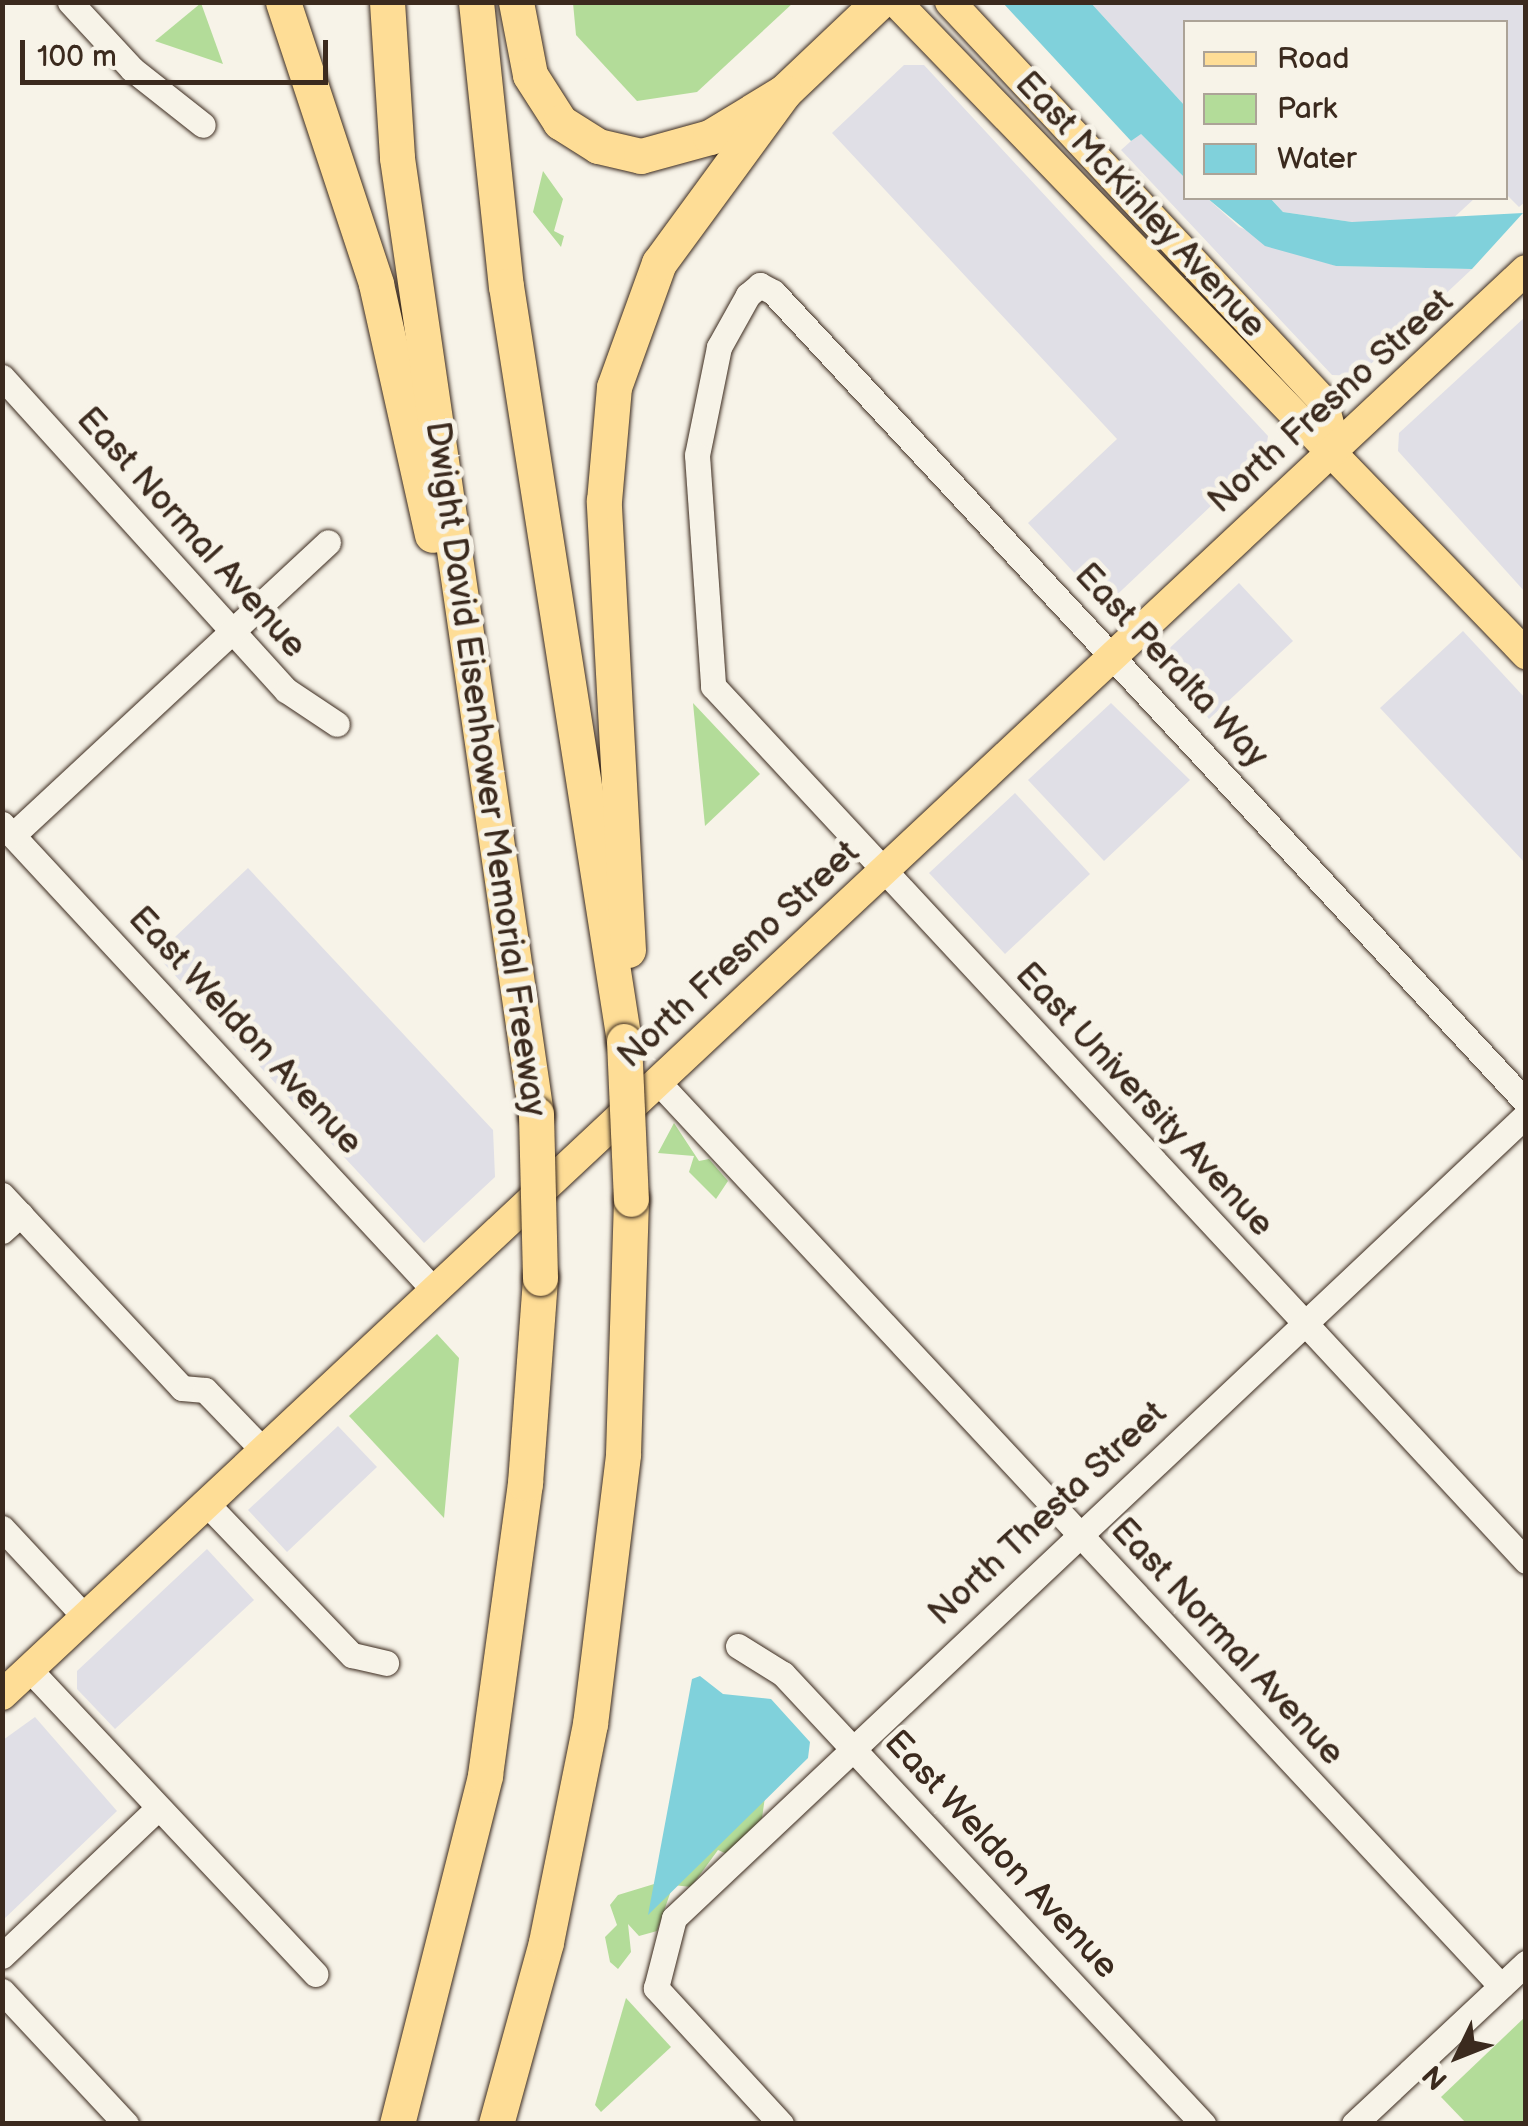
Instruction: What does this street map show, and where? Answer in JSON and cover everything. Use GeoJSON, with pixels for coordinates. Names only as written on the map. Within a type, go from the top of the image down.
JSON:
{"type":"FeatureCollection","features":[{"type":"Feature","properties":{"kind":"highway"},"geometry":{"type":"LineString","coordinates":[[283,2],[376,284],[514,918]]}},
{"type":"Feature","properties":{"kind":"highway","name":"Dwight David Eisenhower Memorial Freeway"},"geometry":{"type":"LineString","coordinates":[[387,2],[397,158],[514,918],[536,1114],[540,1278],[527,1465],[485,1775],[397,2124]]}},
{"type":"Feature","properties":{"kind":"highway"},"geometry":{"type":"LineString","coordinates":[[476,2],[506,286],[624,1041]]}},
{"type":"Feature","properties":{"kind":"highway"},"geometry":{"type":"LineString","coordinates":[[516,2],[542,100],[598,146],[666,154],[784,92]]}},
{"type":"Feature","properties":{"kind":"highway"},"geometry":{"type":"LineString","coordinates":[[496,2124],[546,1942],[592,1704],[623,1454],[631,1199],[624,1041],[630,901],[604,501],[614,386],[659,263],[784,92],[879,2]]}},
{"type":"Feature","properties":{"kind":"main road","name":"East McKinley Avenue"},"geometry":{"type":"LineString","coordinates":[[896,2],[1297,426],[1336,450],[1526,654]]}},
{"type":"Feature","properties":{"kind":"main road","name":"East McKinley Avenue"},"geometry":{"type":"LineString","coordinates":[[950,2],[1323,401],[1336,450]]}},
{"type":"Feature","properties":{"kind":"main road","name":"North Fresno Street"},"geometry":{"type":"LineString","coordinates":[[2,1695],[1526,270]]}},
{"type":"Feature","properties":{"kind":"street"},"geometry":{"type":"LineString","coordinates":[[70,2],[132,69],[203,125]]}},
{"type":"Feature","properties":{"kind":"street","name":"East Peralta Way"},"geometry":{"type":"LineString","coordinates":[[713,686],[697,455],[719,347],[760,285],[1113,655],[1526,1102]]}},
{"type":"Feature","properties":{"kind":"street","name":"East Normal Avenue"},"geometry":{"type":"LineString","coordinates":[[2,377],[286,690],[337,724]]}},
{"type":"Feature","properties":{"kind":"street"},"geometry":{"type":"LineString","coordinates":[[8,829],[328,542]]}},
{"type":"Feature","properties":{"kind":"street","name":"East University Avenue"},"geometry":{"type":"LineString","coordinates":[[713,686],[1526,1561]]}},
{"type":"Feature","properties":{"kind":"street","name":"East Weldon Avenue"},"geometry":{"type":"LineString","coordinates":[[8,829],[433,1290]]}},
{"type":"Feature","properties":{"kind":"street","name":"East Normal Avenue"},"geometry":{"type":"LineString","coordinates":[[658,1082],[1501,1986]]}},
{"type":"Feature","properties":{"kind":"street","name":"North Thesta Street"},"geometry":{"type":"LineString","coordinates":[[781,2124],[656,1988],[674,1918],[852,1746],[1526,1115]]}},
{"type":"Feature","properties":{"kind":"street"},"geometry":{"type":"LineString","coordinates":[[9,1213],[182,1388],[205,1390],[263,1450]]}},
{"type":"Feature","properties":{"kind":"street"},"geometry":{"type":"LineString","coordinates":[[206,1503],[352,1656],[386,1663]]}},
{"type":"Feature","properties":{"kind":"street"},"geometry":{"type":"LineString","coordinates":[[2,1528],[84,1616]]}},
{"type":"Feature","properties":{"kind":"street","name":"East Weldon Avenue"},"geometry":{"type":"LineString","coordinates":[[738,1646],[783,1674],[1204,2124]]}},
{"type":"Feature","properties":{"kind":"street"},"geometry":{"type":"LineString","coordinates":[[30,1670],[315,1974]]}},
{"type":"Feature","properties":{"kind":"street"},"geometry":{"type":"LineString","coordinates":[[2,1956],[158,1808]]}},
{"type":"Feature","properties":{"kind":"street"},"geometry":{"type":"LineString","coordinates":[[1354,2124],[1526,1963]]}},
{"type":"Feature","properties":{"kind":"street"},"geometry":{"type":"LineString","coordinates":[[2,1991],[126,2124]]}},
{"type":"Feature","properties":{"kind":"shaded area"},"geometry":{"type":"Polygon","coordinates":[[[1091,3],[1525,3],[1525,202],[1519,207],[1508,196],[1508,20],[1183,20],[1183,104],[1091,3]]]}},
{"type":"Feature","properties":{"kind":"shaded area"},"geometry":{"type":"Polygon","coordinates":[[[904,65],[924,65],[1268,436],[1265,455],[1105,606],[1028,523],[1117,439],[832,133],[904,65]]]}},
{"type":"Feature","properties":{"kind":"shaded area"},"geometry":{"type":"Polygon","coordinates":[[[1140,133],[1183,176],[1183,200],[1209,200],[1239,227],[1336,266],[1472,269],[1358,376],[1332,375],[1121,150],[1140,133]]]}},
{"type":"Feature","properties":{"kind":"shaded area"},"geometry":{"type":"Polygon","coordinates":[[[1272,200],[1473,200],[1448,223],[1352,222],[1283,212],[1272,200]]]}},
{"type":"Feature","properties":{"kind":"shaded area"},"geometry":{"type":"Polygon","coordinates":[[[1525,317],[1525,592],[1398,451],[1399,433],[1525,317]]]}},
{"type":"Feature","properties":{"kind":"shaded area"},"geometry":{"type":"Polygon","coordinates":[[[1239,583],[1293,641],[1209,719],[1159,658],[1239,583]]]}},
{"type":"Feature","properties":{"kind":"shaded area"},"geometry":{"type":"Polygon","coordinates":[[[1463,631],[1525,698],[1525,863],[1380,708],[1463,631]]]}},
{"type":"Feature","properties":{"kind":"shaded area"},"geometry":{"type":"Polygon","coordinates":[[[1111,703],[1190,780],[1104,861],[1028,780],[1111,703]]]}},
{"type":"Feature","properties":{"kind":"shaded area"},"geometry":{"type":"Polygon","coordinates":[[[1015,793],[1090,874],[1005,954],[929,873],[1015,793]]]}},
{"type":"Feature","properties":{"kind":"shaded area"},"geometry":{"type":"Polygon","coordinates":[[[248,868],[493,1130],[495,1177],[424,1243],[156,955],[248,868]]]}},
{"type":"Feature","properties":{"kind":"shaded area"},"geometry":{"type":"Polygon","coordinates":[[[338,1426],[377,1467],[287,1552],[248,1510],[338,1426]]]}},
{"type":"Feature","properties":{"kind":"shaded area"},"geometry":{"type":"Polygon","coordinates":[[[207,1549],[254,1600],[115,1729],[77,1689],[77,1671],[207,1549]]]}},
{"type":"Feature","properties":{"kind":"shaded area"},"geometry":{"type":"Polygon","coordinates":[[[35,1717],[117,1811],[3,1920],[3,1740],[35,1717]]]}},
{"type":"Feature","properties":{"kind":"green space"},"geometry":{"type":"Polygon","coordinates":[[[573,2],[793,3],[697,92],[637,101],[576,35],[573,2]]]}},
{"type":"Feature","properties":{"kind":"green space"},"geometry":{"type":"Polygon","coordinates":[[[201,3],[223,64],[155,41],[201,3]]]}},
{"type":"Feature","properties":{"kind":"green space"},"geometry":{"type":"Polygon","coordinates":[[[543,171],[563,199],[554,231],[564,236],[561,247],[533,212],[543,171]]]}},
{"type":"Feature","properties":{"kind":"green space"},"geometry":{"type":"Polygon","coordinates":[[[693,703],[760,774],[705,826],[698,755],[693,703]]]}},
{"type":"Feature","properties":{"kind":"green space"},"geometry":{"type":"Polygon","coordinates":[[[674,1123],[699,1161],[709,1159],[728,1181],[716,1199],[689,1172],[694,1156],[658,1153],[674,1123]]]}},
{"type":"Feature","properties":{"kind":"green space"},"geometry":{"type":"Polygon","coordinates":[[[437,1334],[459,1358],[444,1518],[349,1416],[437,1334]]]}},
{"type":"Feature","properties":{"kind":"green space"},"geometry":{"type":"Polygon","coordinates":[[[765,1797],[762,1818],[727,1854],[718,1850],[691,1887],[673,1885],[657,1931],[639,1936],[628,1924],[631,1952],[618,1969],[610,1962],[605,1937],[617,1925],[610,1905],[618,1895],[664,1881],[765,1797]]]}},
{"type":"Feature","properties":{"kind":"green space"},"geometry":{"type":"Polygon","coordinates":[[[626,1998],[671,2047],[601,2112],[595,2105],[626,1998]]]}},
{"type":"Feature","properties":{"kind":"green space"},"geometry":{"type":"Polygon","coordinates":[[[1525,2017],[1525,2123],[1466,2123],[1441,2097],[1525,2017]]]}},
{"type":"Feature","properties":{"kind":"water"},"geometry":{"type":"Polygon","coordinates":[[[1003,3],[1091,3],[1183,104],[1183,176],[1141,134],[1131,141],[1003,3]]]}},
{"type":"Feature","properties":{"kind":"water"},"geometry":{"type":"Polygon","coordinates":[[[1209,200],[1272,200],[1283,212],[1352,222],[1523,213],[1472,269],[1336,266],[1265,246],[1209,200]]]}},
{"type":"Feature","properties":{"kind":"water"},"geometry":{"type":"Polygon","coordinates":[[[700,1676],[723,1694],[771,1699],[810,1742],[808,1758],[648,1915],[692,1679],[700,1676]]]}}]}
